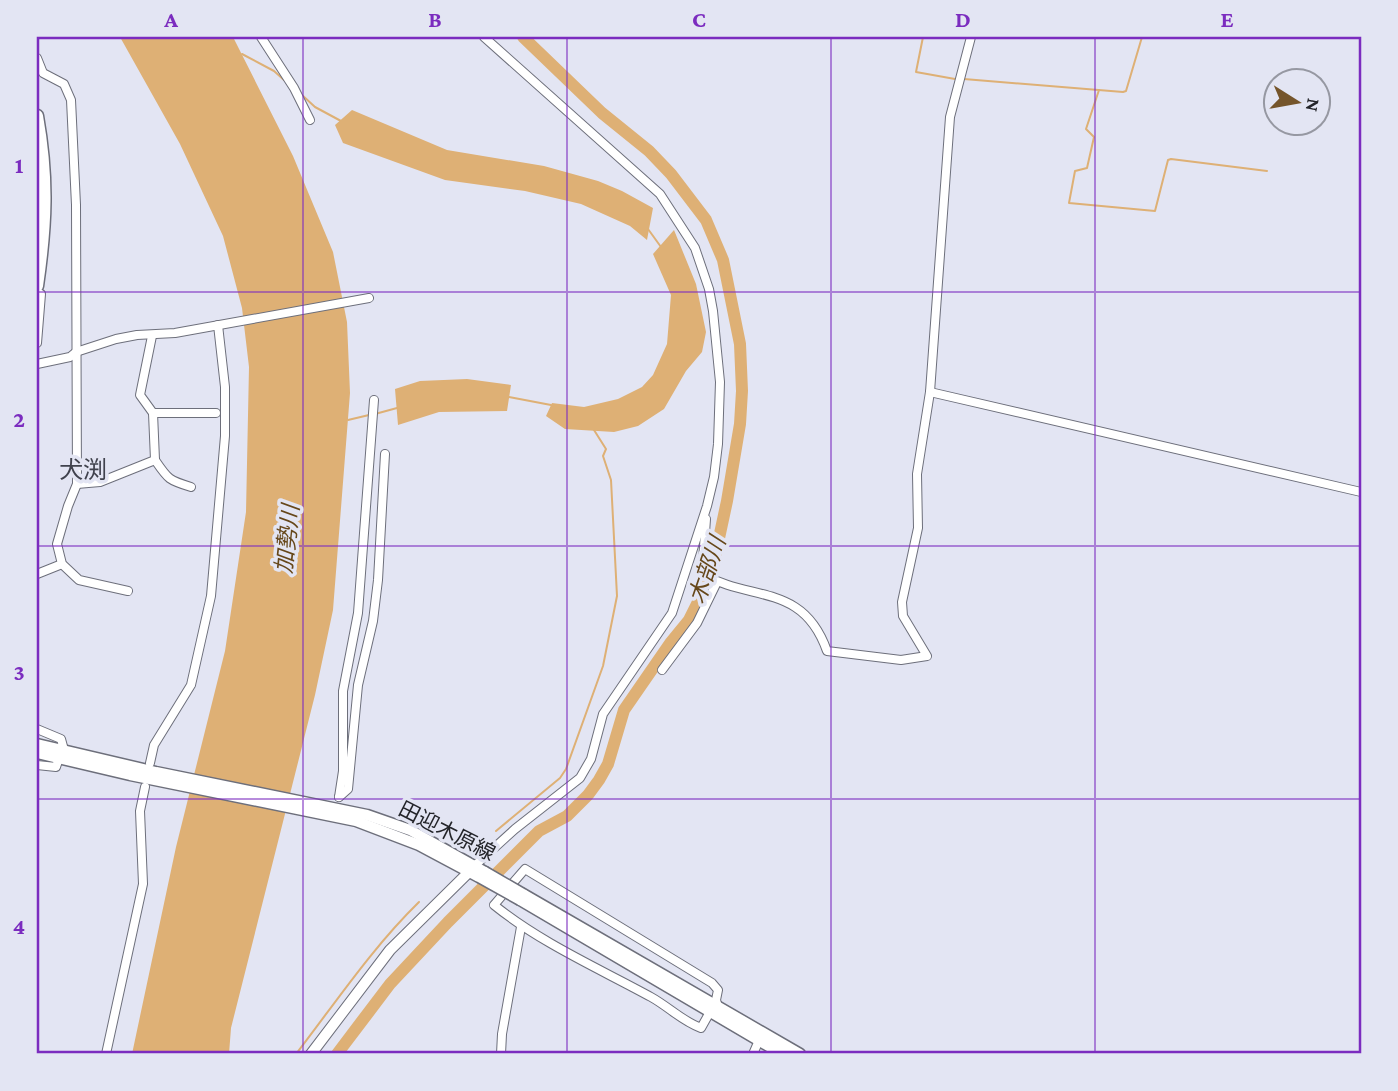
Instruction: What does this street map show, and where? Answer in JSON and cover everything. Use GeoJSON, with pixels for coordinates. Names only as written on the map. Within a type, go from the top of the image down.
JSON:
{"type":"FeatureCollection","features":[{"type":"Feature","properties":{"kind":"main road"},"geometry":{"type":"LineString","coordinates":[[37,116],[44,164],[46,210],[37,286]]}},
{"type":"Feature","properties":{"kind":"main road","name":"田迎木原線"},"geometry":{"type":"LineString","coordinates":[[37,744],[61,754],[296,804],[391,833],[477,872],[761,1037],[800,1054]]}},
{"type":"Feature","properties":{"kind":"main road","name":"田迎木原線"},"geometry":{"type":"LineString","coordinates":[[37,753],[61,754]]}},
{"type":"Feature","properties":{"kind":"main road","name":"田迎木原線"},"geometry":{"type":"LineString","coordinates":[[761,1037],[782,1054]]}},
{"type":"Feature","properties":{"kind":"street"},"geometry":{"type":"LineString","coordinates":[[261,37],[294,88],[310,120]]}},
{"type":"Feature","properties":{"kind":"street"},"geometry":{"type":"LineString","coordinates":[[311,1054],[390,950],[477,872],[514,829],[580,778],[591,759],[603,714],[672,613],[707,506],[715,466],[720,382],[709,289],[695,248],[660,194],[484,37]]}},
{"type":"Feature","properties":{"kind":"street"},"geometry":{"type":"LineString","coordinates":[[707,506],[702,574],[715,581],[760,592],[793,604],[821,633],[827,651],[901,660],[927,656],[903,616],[902,602],[918,528],[917,474],[930,392],[950,117],[971,37]]}},
{"type":"Feature","properties":{"kind":"street"},"geometry":{"type":"LineString","coordinates":[[37,58],[43,73],[64,84],[71,100],[76,205],[77,484],[57,544],[62,564],[79,580],[128,591]]}},
{"type":"Feature","properties":{"kind":"street"},"geometry":{"type":"LineString","coordinates":[[37,292],[41,294],[37,342]]}},
{"type":"Feature","properties":{"kind":"street"},"geometry":{"type":"LineString","coordinates":[[37,364],[70,357],[76,352],[137,335],[152,335],[369,298]]}},
{"type":"Feature","properties":{"kind":"street"},"geometry":{"type":"LineString","coordinates":[[150,763],[154,745],[191,685],[211,596],[225,436],[225,387],[218,324]]}},
{"type":"Feature","properties":{"kind":"street"},"geometry":{"type":"LineString","coordinates":[[152,335],[141,396],[153,412],[155,460],[168,478],[191,487]]}},
{"type":"Feature","properties":{"kind":"street"},"geometry":{"type":"LineString","coordinates":[[930,392],[1361,492]]}},
{"type":"Feature","properties":{"kind":"street"},"geometry":{"type":"LineString","coordinates":[[374,400],[358,613],[343,691],[343,771],[339,797],[348,789],[358,685],[373,621],[385,454]]}},
{"type":"Feature","properties":{"kind":"street"},"geometry":{"type":"LineString","coordinates":[[153,412],[216,413]]}},
{"type":"Feature","properties":{"kind":"street"},"geometry":{"type":"LineString","coordinates":[[77,484],[100,482],[155,460]]}},
{"type":"Feature","properties":{"kind":"street"},"geometry":{"type":"LineString","coordinates":[[37,574],[62,564]]}},
{"type":"Feature","properties":{"kind":"street"},"geometry":{"type":"LineString","coordinates":[[662,670],[697,623],[715,581]]}},
{"type":"Feature","properties":{"kind":"street"},"geometry":{"type":"LineString","coordinates":[[37,729],[61,739],[61,754],[56,767],[37,765]]}},
{"type":"Feature","properties":{"kind":"street"},"geometry":{"type":"LineString","coordinates":[[106,1054],[143,884],[140,811],[145,787]]}},
{"type":"Feature","properties":{"kind":"street"},"geometry":{"type":"LineString","coordinates":[[525,869],[712,983],[718,990],[714,1009],[701,1028],[691,1024],[658,1001],[521,927],[494,905],[525,869]]}},
{"type":"Feature","properties":{"kind":"street"},"geometry":{"type":"LineString","coordinates":[[501,1054],[502,1034],[521,927]]}},
{"type":"Feature","properties":{"kind":"street"},"geometry":{"type":"LineString","coordinates":[[753,1054],[761,1037]]}},
{"type":"Feature","properties":{"kind":"water","name":"加勢川"},"geometry":{"type":"Polygon","coordinates":[[[120,37],[233,37],[293,156],[333,252],[347,322],[350,393],[333,610],[315,695],[231,1028],[229,1054],[132,1054],[176,847],[225,651],[246,512],[249,367],[242,308],[223,236],[180,144],[120,37]]]}},
{"type":"Feature","properties":{"kind":"water"},"geometry":{"type":"Polygon","coordinates":[[[352,110],[447,150],[544,166],[598,181],[622,191],[653,208],[647,240],[630,226],[581,204],[525,191],[445,180],[343,143],[335,125],[352,110]]]}},
{"type":"Feature","properties":{"kind":"water"},"geometry":{"type":"Polygon","coordinates":[[[674,230],[696,284],[706,332],[702,352],[686,371],[664,409],[638,426],[614,432],[565,429],[546,416],[552,403],[584,407],[618,399],[642,387],[653,375],[667,344],[671,295],[653,254],[674,230]]]}},
{"type":"Feature","properties":{"kind":"water"},"geometry":{"type":"Polygon","coordinates":[[[467,379],[511,385],[507,411],[439,412],[398,425],[395,389],[420,381],[467,379]]]}},
{"type":"Feature","properties":{"kind":"waterway","name":"木部川"},"geometry":{"type":"LineString","coordinates":[[337,1054],[390,984],[448,922],[539,831],[567,816],[599,780],[608,764],[624,710],[689,620],[702,594],[713,566],[727,501],[740,424],[740,344],[723,260],[706,220],[671,174],[649,151],[602,113],[523,37]]}},
{"type":"Feature","properties":{"kind":"waterway"},"geometry":{"type":"LineString","coordinates":[[923,37],[916,72],[955,79]]}},
{"type":"Feature","properties":{"kind":"waterway"},"geometry":{"type":"LineString","coordinates":[[964,79],[1123,92],[1126,91],[1142,37]]}},
{"type":"Feature","properties":{"kind":"waterway"},"geometry":{"type":"LineString","coordinates":[[242,54],[274,71],[284,80]]}},
{"type":"Feature","properties":{"kind":"waterway"},"geometry":{"type":"LineString","coordinates":[[1099,90],[1086,129],[1094,137],[1087,168],[1075,171],[1069,203],[1155,211],[1168,160],[1171,159],[1267,171]]}},
{"type":"Feature","properties":{"kind":"waterway"},"geometry":{"type":"LineString","coordinates":[[302,95],[315,107],[341,121]]}},
{"type":"Feature","properties":{"kind":"waterway"},"geometry":{"type":"LineString","coordinates":[[648,229],[661,247]]}},
{"type":"Feature","properties":{"kind":"waterway"},"geometry":{"type":"LineString","coordinates":[[509,397],[551,405]]}},
{"type":"Feature","properties":{"kind":"waterway"},"geometry":{"type":"LineString","coordinates":[[375,414],[397,408]]}},
{"type":"Feature","properties":{"kind":"waterway"},"geometry":{"type":"LineString","coordinates":[[348,420],[369,415]]}},
{"type":"Feature","properties":{"kind":"waterway"},"geometry":{"type":"LineString","coordinates":[[496,831],[560,778],[566,769],[603,666],[617,596],[611,480],[603,456],[606,449],[594,430]]}},
{"type":"Feature","properties":{"kind":"waterway"},"geometry":{"type":"LineString","coordinates":[[296,1054],[370,957],[419,902]]}},
{"type":"Feature","properties":{"kind":"district","name":"犬渕"},"geometry":{"type":"Point","coordinates":[83,470]}}]}
